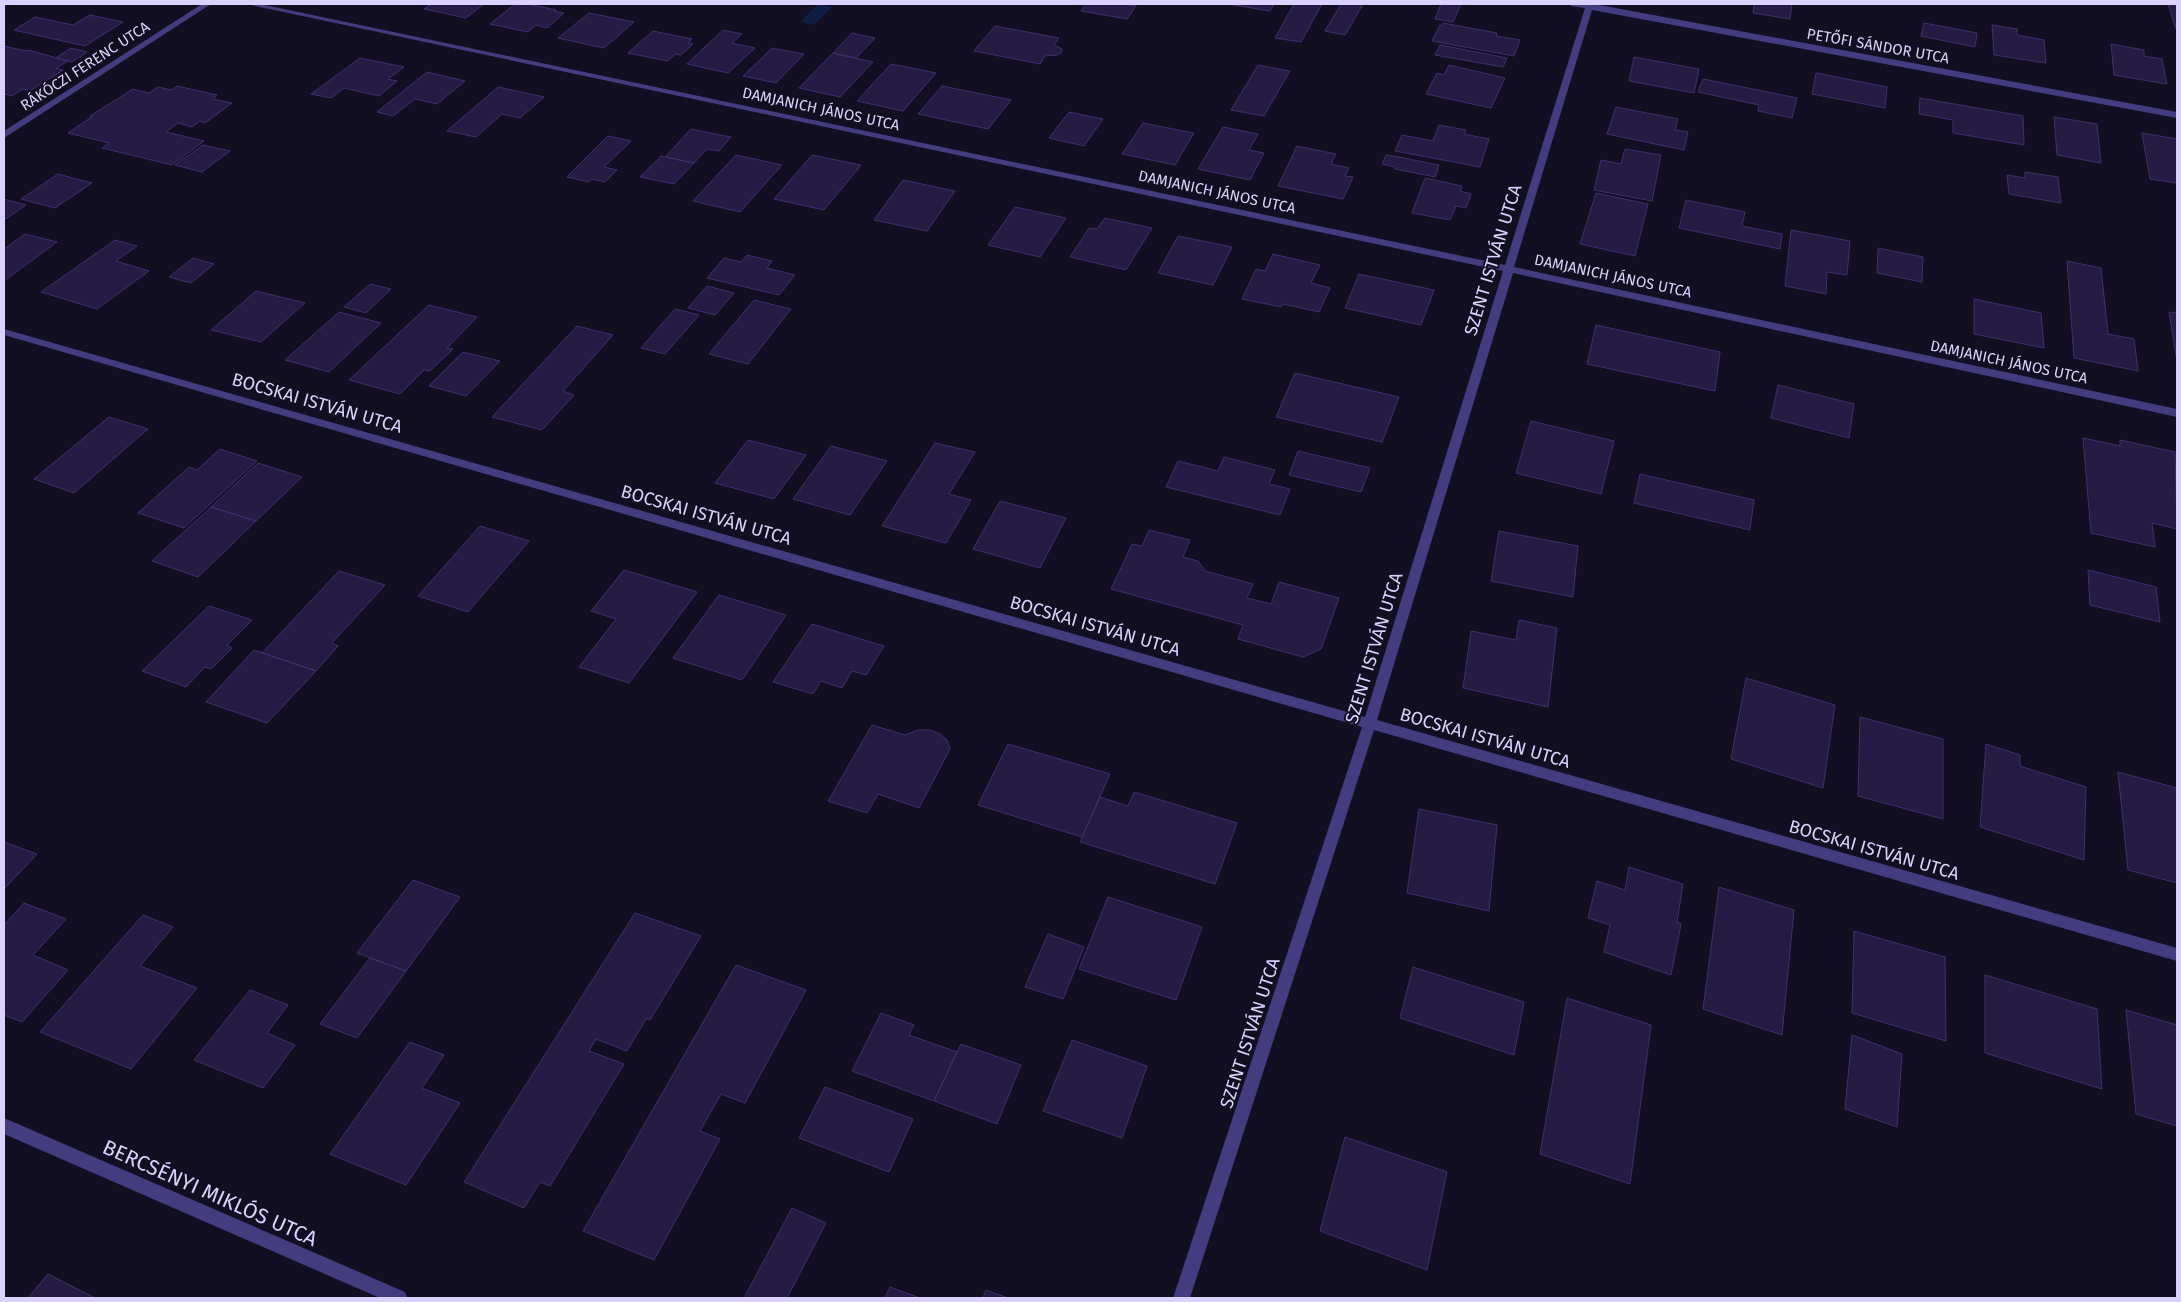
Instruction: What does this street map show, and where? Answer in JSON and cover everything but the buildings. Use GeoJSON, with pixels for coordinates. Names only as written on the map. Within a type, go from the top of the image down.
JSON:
{"type":"FeatureCollection","features":[{"type":"Feature","properties":{"kind":"street","name":"RÁKÓCZI FERENC UTCA"},"geometry":{"type":"LineString","coordinates":[[4,135],[207,4]]}},
{"type":"Feature","properties":{"kind":"street","name":"DAMJANICH JÁNOS UTCA"},"geometry":{"type":"LineString","coordinates":[[250,4],[1509,269],[2177,413]]}},
{"type":"Feature","properties":{"kind":"street","name":"PETŐFI SÁNDOR UTCA"},"geometry":{"type":"LineString","coordinates":[[1574,4],[1589,5],[2177,115]]}},
{"type":"Feature","properties":{"kind":"street","name":"SZENT ISTVÁN UTCA"},"geometry":{"type":"LineString","coordinates":[[1181,1298],[1370,723],[1589,5]]}},
{"type":"Feature","properties":{"kind":"street","name":"BOCSKAI ISTVÁN UTCA"},"geometry":{"type":"LineString","coordinates":[[4,332],[2177,955]]}},
{"type":"Feature","properties":{"kind":"street","name":"BERCSÉNYI MIKLÓS UTCA"},"geometry":{"type":"LineString","coordinates":[[4,1126],[400,1298]]}},
{"type":"Feature","properties":{"kind":"water"},"geometry":{"type":"Polygon","coordinates":[[[818,4],[832,7],[814,25],[800,22],[818,4]]]}}]}
